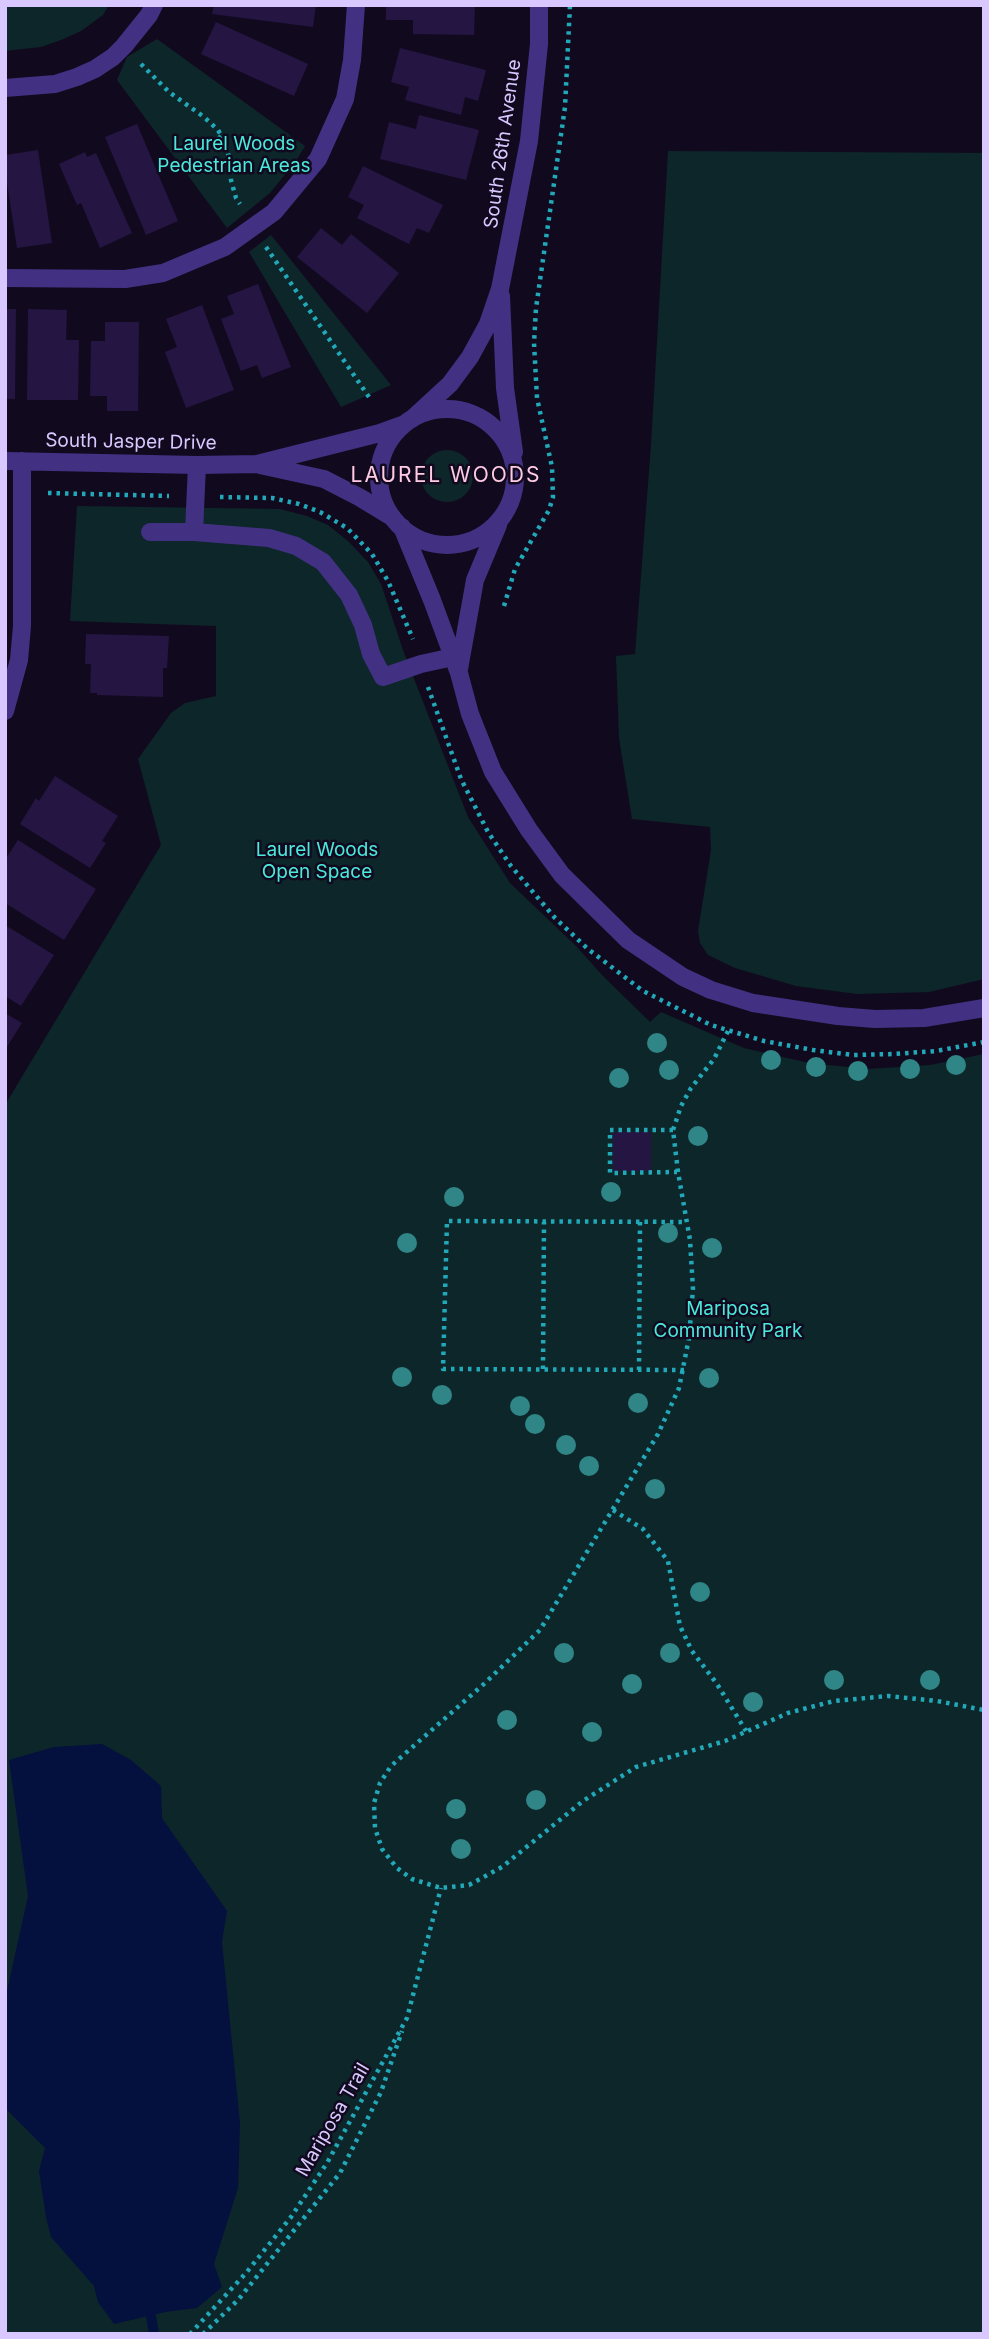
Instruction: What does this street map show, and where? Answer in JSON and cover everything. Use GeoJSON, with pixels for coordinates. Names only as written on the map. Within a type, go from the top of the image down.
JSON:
{"type":"FeatureCollection","features":[{"type":"Feature","properties":{"kind":"street"},"geometry":{"type":"LineString","coordinates":[[5,88],[33,87],[77,77],[113,57],[149,15],[154,5]]}},
{"type":"Feature","properties":{"kind":"street"},"geometry":{"type":"LineString","coordinates":[[5,278],[125,279],[163,273],[225,247],[274,212],[318,159],[345,99],[352,60],[356,5]]}},
{"type":"Feature","properties":{"kind":"street","name":"South 26th Avenue"},"geometry":{"type":"LineString","coordinates":[[409,422],[450,384],[470,357],[488,324],[500,289],[529,141],[539,44],[539,5]]}},
{"type":"Feature","properties":{"kind":"street","name":"South 26th Avenue"},"geometry":{"type":"LineString","coordinates":[[500,289],[505,388],[514,441],[514,470]]}},
{"type":"Feature","properties":{"kind":"street"},"geometry":{"type":"LineString","coordinates":[[456,665],[475,580],[505,512],[514,486],[514,470],[513,460],[502,436],[482,419],[470,413],[436,410],[409,422],[393,436],[384,451],[380,467],[381,493],[397,522],[456,665],[470,714],[494,772],[529,830],[562,874],[628,940],[683,977],[711,990],[753,1003],[875,1019],[924,1018],[984,1008]]}},
{"type":"Feature","properties":{"kind":"street","name":"South Jasper Drive"},"geometry":{"type":"LineString","coordinates":[[14,461],[257,464],[380,433],[409,422]]}},
{"type":"Feature","properties":{"kind":"street"},"geometry":{"type":"LineString","coordinates":[[5,711],[19,660],[22,626],[14,461]]}},
{"type":"Feature","properties":{"kind":"street","name":"South Jasper Drive"},"geometry":{"type":"LineString","coordinates":[[257,464],[324,479],[359,497],[397,522]]}},
{"type":"Feature","properties":{"kind":"street"},"geometry":{"type":"LineString","coordinates":[[194,532],[197,465]]}},
{"type":"Feature","properties":{"kind":"street"},"geometry":{"type":"LineString","coordinates":[[397,522],[412,535],[437,544],[464,543],[488,531],[505,512]]}},
{"type":"Feature","properties":{"kind":"street"},"geometry":{"type":"LineString","coordinates":[[150,532],[194,532],[269,538],[296,546],[323,562],[349,595],[363,625],[371,654],[383,677],[456,665]]}},
{"type":"Feature","properties":{"kind":"path"},"geometry":{"type":"LineString","coordinates":[[504,606],[515,569],[549,510],[553,497],[552,467],[537,398],[534,343],[536,308],[565,107],[570,5]]}},
{"type":"Feature","properties":{"kind":"path"},"geometry":{"type":"LineString","coordinates":[[124,46],[169,92],[204,117],[220,135],[229,157],[236,198],[256,224],[263,243],[371,400]]}},
{"type":"Feature","properties":{"kind":"path"},"geometry":{"type":"LineString","coordinates":[[207,151],[220,135]]}},
{"type":"Feature","properties":{"kind":"path"},"geometry":{"type":"LineString","coordinates":[[728,1031],[714,1059],[691,1088],[681,1106],[673,1130],[687,1222],[693,1289],[690,1338],[679,1388],[658,1434],[540,1630],[391,1766],[380,1783],[374,1803],[375,1828],[382,1849],[397,1868],[412,1879],[441,1888],[469,1885],[481,1880],[526,1849],[583,1801],[636,1767],[725,1741],[788,1713],[862,1697],[888,1696],[937,1701],[984,1710]]}},
{"type":"Feature","properties":{"kind":"path"},"geometry":{"type":"LineString","coordinates":[[673,1130],[610,1130],[610,1173],[678,1172]]}},
{"type":"Feature","properties":{"kind":"path"},"geometry":{"type":"LineString","coordinates":[[684,1370],[443,1369],[447,1221],[687,1222]]}},
{"type":"Feature","properties":{"kind":"path"},"geometry":{"type":"LineString","coordinates":[[543,1369],[544,1222]]}},
{"type":"Feature","properties":{"kind":"path"},"geometry":{"type":"LineString","coordinates":[[639,1370],[640,1222]]}},
{"type":"Feature","properties":{"kind":"path"},"geometry":{"type":"LineString","coordinates":[[613,1510],[642,1529],[668,1561],[680,1626],[691,1651],[717,1684],[746,1731]]}},
{"type":"Feature","properties":{"kind":"path","name":"Mariposa Trail"},"geometry":{"type":"LineString","coordinates":[[190,2334],[246,2273],[291,2217],[327,2163],[407,2018],[441,1888]]}},
{"type":"Feature","properties":{"kind":"path"},"geometry":{"type":"LineString","coordinates":[[203,2334],[237,2300],[340,2174],[381,2092],[407,2018]]}},
{"type":"Feature","properties":{"kind":"green space"},"geometry":{"type":"Polygon","coordinates":[[[5,5],[109,5],[103,15],[81,31],[61,40],[41,47],[5,51],[5,5]]]}},
{"type":"Feature","properties":{"kind":"green space","name":"Laurel Woods Pedestrian Areas"},"geometry":{"type":"Polygon","coordinates":[[[157,39],[305,146],[270,193],[227,228],[117,80],[127,57],[157,39]]]}},
{"type":"Feature","properties":{"kind":"green space"},"geometry":{"type":"Polygon","coordinates":[[[668,151],[984,153],[984,979],[929,992],[857,994],[796,986],[735,968],[708,955],[700,943],[698,931],[711,850],[710,827],[632,819],[619,738],[616,656],[635,654],[651,445],[668,151]]]}},
{"type":"Feature","properties":{"kind":"green space"},"geometry":{"type":"Polygon","coordinates":[[[271,235],[391,385],[341,407],[249,252],[271,235]]]}},
{"type":"Feature","properties":{"kind":"green space"},"geometry":{"type":"Polygon","coordinates":[[[447,450],[457,452],[465,458],[471,466],[471,486],[465,494],[457,500],[447,502],[437,500],[429,494],[423,486],[421,476],[423,466],[429,458],[437,452],[447,450]]]}},
{"type":"Feature","properties":{"kind":"green space"},"geometry":{"type":"Polygon","coordinates":[[[77,506],[280,509],[328,525],[348,541],[368,562],[381,584],[404,653],[468,817],[510,883],[650,1022],[661,1012],[744,1048],[809,1063],[868,1069],[930,1065],[984,1054],[984,2334],[5,2334],[5,1105],[161,845],[138,759],[171,713],[185,703],[216,696],[216,626],[70,621],[77,506]]]}},
{"type":"Feature","properties":{"kind":"shaded area"},"geometry":{"type":"Polygon","coordinates":[[[102,1744],[131,1760],[161,1786],[162,1818],[227,1911],[222,1942],[240,2123],[238,2188],[214,2264],[222,2287],[197,2308],[165,2312],[114,2324],[98,2302],[94,2286],[51,2237],[39,2171],[45,2148],[5,2108],[5,2000],[28,1896],[9,1760],[54,1747],[102,1744]]]}},
{"type":"Feature","properties":{"kind":"building"},"geometry":{"type":"Polygon","coordinates":[[[214,5],[316,5],[313,27],[212,14],[214,5]]]}},
{"type":"Feature","properties":{"kind":"building"},"geometry":{"type":"Polygon","coordinates":[[[386,5],[475,5],[474,35],[413,34],[413,20],[386,20],[386,5]]]}},
{"type":"Feature","properties":{"kind":"building"},"geometry":{"type":"Polygon","coordinates":[[[216,22],[308,64],[294,96],[201,54],[216,22]]]}},
{"type":"Feature","properties":{"kind":"building"},"geometry":{"type":"Polygon","coordinates":[[[400,48],[486,70],[478,101],[465,97],[461,115],[405,100],[409,87],[391,82],[400,48]]]}},
{"type":"Feature","properties":{"kind":"building"},"geometry":{"type":"Polygon","coordinates":[[[419,115],[479,130],[466,180],[380,159],[389,122],[416,129],[419,115]]]}},
{"type":"Feature","properties":{"kind":"building"},"geometry":{"type":"Polygon","coordinates":[[[137,124],[178,221],[146,235],[105,137],[137,124]]]}},
{"type":"Feature","properties":{"kind":"building"},"geometry":{"type":"Polygon","coordinates":[[[38,150],[52,243],[17,248],[5,155],[38,150]]]}},
{"type":"Feature","properties":{"kind":"building"},"geometry":{"type":"Polygon","coordinates":[[[85,152],[87,157],[96,153],[132,233],[100,248],[81,203],[77,205],[59,164],[85,152]]]}},
{"type":"Feature","properties":{"kind":"building"},"geometry":{"type":"Polygon","coordinates":[[[363,166],[443,205],[429,233],[417,228],[409,244],[357,218],[364,205],[348,197],[363,166]]]}},
{"type":"Feature","properties":{"kind":"building"},"geometry":{"type":"Polygon","coordinates":[[[321,228],[342,245],[351,234],[399,273],[367,313],[297,257],[321,228]]]}},
{"type":"Feature","properties":{"kind":"building"},"geometry":{"type":"Polygon","coordinates":[[[258,284],[291,367],[262,378],[257,365],[241,371],[221,319],[234,314],[227,296],[258,284]]]}},
{"type":"Feature","properties":{"kind":"building"},"geometry":{"type":"Polygon","coordinates":[[[202,305],[234,390],[186,408],[165,352],[177,347],[166,319],[202,305]]]}},
{"type":"Feature","properties":{"kind":"building"},"geometry":{"type":"Polygon","coordinates":[[[5,309],[16,309],[15,399],[5,399],[5,309]]]}},
{"type":"Feature","properties":{"kind":"building"},"geometry":{"type":"Polygon","coordinates":[[[28,309],[67,310],[66,340],[79,340],[78,400],[27,400],[28,309]]]}},
{"type":"Feature","properties":{"kind":"building"},"geometry":{"type":"Polygon","coordinates":[[[105,322],[139,322],[138,411],[107,411],[107,396],[90,396],[91,341],[105,341],[105,322]]]}},
{"type":"Feature","properties":{"kind":"building"},"geometry":{"type":"Polygon","coordinates":[[[86,634],[169,636],[167,668],[163,668],[163,697],[90,693],[91,664],[85,664],[86,634]]]}},
{"type":"Feature","properties":{"kind":"building"},"geometry":{"type":"Polygon","coordinates":[[[55,776],[118,816],[102,841],[106,843],[90,868],[20,824],[36,798],[39,801],[55,776]]]}},
{"type":"Feature","properties":{"kind":"building"},"geometry":{"type":"Polygon","coordinates":[[[18,840],[96,889],[64,940],[5,903],[5,860],[18,840]]]}},
{"type":"Feature","properties":{"kind":"building"},"geometry":{"type":"Polygon","coordinates":[[[5,925],[54,955],[21,1006],[5,996],[5,925]]]}},
{"type":"Feature","properties":{"kind":"building"},"geometry":{"type":"Polygon","coordinates":[[[5,1013],[22,1023],[5,1050],[5,1013]]]}},
{"type":"Feature","properties":{"kind":"building"},"geometry":{"type":"Polygon","coordinates":[[[613,1132],[651,1132],[651,1171],[613,1171],[613,1132]]]}},
{"type":"Feature","properties":{"kind":"waterway"},"geometry":{"type":"LineString","coordinates":[[151,2316],[154,2334]]}},
{"type":"Feature","properties":{"kind":"district","name":"LAUREL WOODS"},"geometry":{"type":"Point","coordinates":[446,476]}},
{"type":"Feature","properties":{"kind":"park label","name":"Laurel Woods Open Space"},"geometry":{"type":"Point","coordinates":[317,861]}},
{"type":"Feature","properties":{"kind":"park label","name":"Mariposa Community Park"},"geometry":{"type":"Point","coordinates":[728,1320]}}]}
